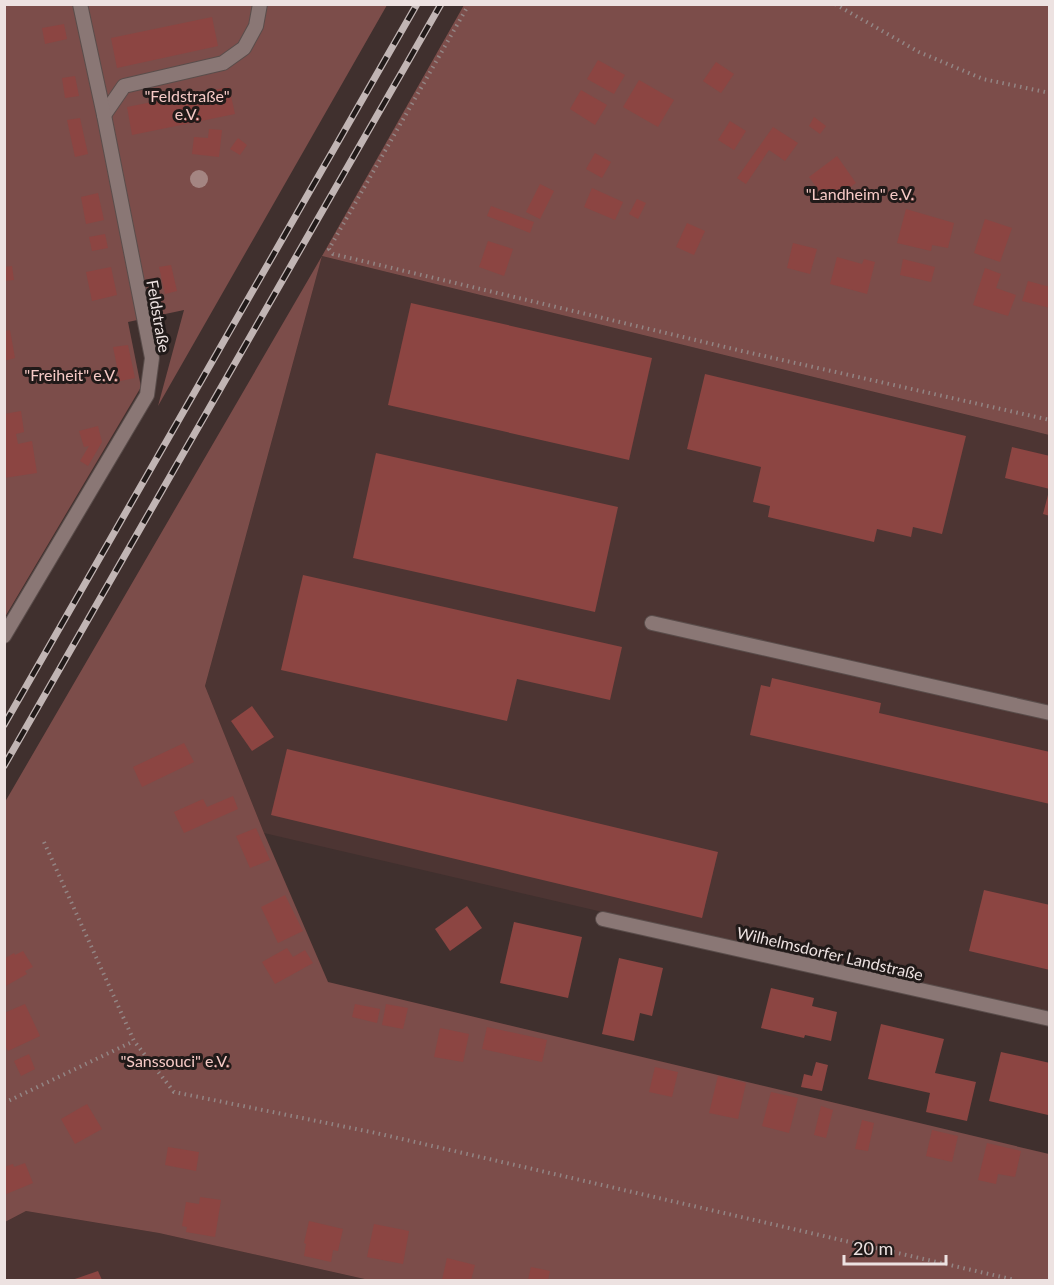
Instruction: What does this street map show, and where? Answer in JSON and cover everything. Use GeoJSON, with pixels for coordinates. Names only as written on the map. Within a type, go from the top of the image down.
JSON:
{"type":"FeatureCollection","features":[{"type":"Feature","properties":{"kind":"lane","name":"Feldstraße"},"geometry":{"type":"LineString","coordinates":[[4,636],[147,396],[152,358],[80,4]]}},
{"type":"Feature","properties":{"kind":"lane"},"geometry":{"type":"LineString","coordinates":[[104,116],[124,87],[223,63],[244,48],[256,26],[260,4]]}},
{"type":"Feature","properties":{"kind":"lane"},"geometry":{"type":"LineString","coordinates":[[652,623],[1050,713]]}},
{"type":"Feature","properties":{"kind":"lane","name":"Wilhelmsdorfer Landstraße"},"geometry":{"type":"LineString","coordinates":[[603,919],[1050,1019]]}},
{"type":"Feature","properties":{"kind":"path"},"geometry":{"type":"LineString","coordinates":[[469,4],[329,249],[333,254],[742,351],[1050,420]]}},
{"type":"Feature","properties":{"kind":"path"},"geometry":{"type":"LineString","coordinates":[[835,4],[919,52],[982,79],[1050,93]]}},
{"type":"Feature","properties":{"kind":"path"},"geometry":{"type":"LineString","coordinates":[[44,842],[134,1041],[174,1092],[376,1133],[1015,1281]]}},
{"type":"Feature","properties":{"kind":"path"},"geometry":{"type":"LineString","coordinates":[[4,1103],[134,1041]]}},
{"type":"Feature","properties":{"kind":"shaded area"},"geometry":{"type":"Polygon","coordinates":[[[322,256],[1049,435],[1049,1016],[264,833],[205,686],[322,256]]]}},
{"type":"Feature","properties":{"kind":"shaded area"},"geometry":{"type":"Polygon","coordinates":[[[26,1211],[159,1233],[369,1280],[5,1280],[5,1222],[26,1211]]]}},
{"type":"Feature","properties":{"kind":"green space"},"geometry":{"type":"Polygon","coordinates":[[[5,5],[387,5],[158,406],[184,310],[128,322],[141,387],[5,617],[5,5]]]}},
{"type":"Feature","properties":{"kind":"green space","name":"\"Landheim\" e.V."},"geometry":{"type":"Polygon","coordinates":[[[464,5],[1049,5],[1049,435],[322,256],[464,5]]]}},
{"type":"Feature","properties":{"kind":"green space","name":"\"Sanssouci\" e.V."},"geometry":{"type":"Polygon","coordinates":[[[322,256],[205,686],[264,833],[328,982],[1049,1154],[1049,1280],[369,1280],[159,1233],[26,1211],[5,1222],[5,802],[322,256]]]}},
{"type":"Feature","properties":{"kind":"building"},"geometry":{"type":"Polygon","coordinates":[[[212,17],[218,46],[117,68],[111,38],[212,17]]]}},
{"type":"Feature","properties":{"kind":"building"},"geometry":{"type":"Polygon","coordinates":[[[64,24],[67,39],[45,44],[42,28],[64,24]]]}},
{"type":"Feature","properties":{"kind":"building"},"geometry":{"type":"Polygon","coordinates":[[[598,60],[625,75],[614,94],[587,79],[598,60]]]}},
{"type":"Feature","properties":{"kind":"building"},"geometry":{"type":"Polygon","coordinates":[[[716,62],[734,74],[721,93],[703,81],[716,62]]]}},
{"type":"Feature","properties":{"kind":"building"},"geometry":{"type":"Polygon","coordinates":[[[75,76],[79,96],[65,98],[62,78],[75,76]]]}},
{"type":"Feature","properties":{"kind":"building"},"geometry":{"type":"Polygon","coordinates":[[[639,80],[674,100],[658,127],[623,107],[639,80]]]}},
{"type":"Feature","properties":{"kind":"building"},"geometry":{"type":"Polygon","coordinates":[[[229,87],[235,114],[132,135],[127,107],[229,87]]]}},
{"type":"Feature","properties":{"kind":"building"},"geometry":{"type":"Polygon","coordinates":[[[581,90],[607,105],[595,125],[570,109],[581,90]]]}},
{"type":"Feature","properties":{"kind":"building"},"geometry":{"type":"Polygon","coordinates":[[[814,117],[826,126],[820,134],[809,126],[814,117]]]}},
{"type":"Feature","properties":{"kind":"building"},"geometry":{"type":"Polygon","coordinates":[[[80,118],[88,154],[75,157],[67,120],[80,118]]]}},
{"type":"Feature","properties":{"kind":"building"},"geometry":{"type":"Polygon","coordinates":[[[730,121],[746,131],[734,150],[718,140],[730,121]]]}},
{"type":"Feature","properties":{"kind":"building"},"geometry":{"type":"Polygon","coordinates":[[[773,127],[798,143],[785,161],[769,150],[746,184],[737,178],[773,127]]]}},
{"type":"Feature","properties":{"kind":"building"},"geometry":{"type":"Polygon","coordinates":[[[209,129],[222,130],[219,157],[192,154],[194,137],[208,138],[209,129]]]}},
{"type":"Feature","properties":{"kind":"building"},"geometry":{"type":"Polygon","coordinates":[[[238,138],[247,145],[240,155],[230,149],[238,138]]]}},
{"type":"Feature","properties":{"kind":"building"},"geometry":{"type":"Polygon","coordinates":[[[595,153],[611,162],[602,178],[586,169],[595,153]]]}},
{"type":"Feature","properties":{"kind":"building"},"geometry":{"type":"Polygon","coordinates":[[[837,156],[856,183],[828,203],[809,177],[837,156]]]}},
{"type":"Feature","properties":{"kind":"building"},"geometry":{"type":"Polygon","coordinates":[[[540,184],[554,191],[540,219],[526,212],[540,184]]]}},
{"type":"Feature","properties":{"kind":"building"},"geometry":{"type":"Polygon","coordinates":[[[592,188],[623,202],[615,220],[584,207],[592,188]]]}},
{"type":"Feature","properties":{"kind":"building"},"geometry":{"type":"Polygon","coordinates":[[[98,193],[104,220],[86,224],[81,197],[98,193]]]}},
{"type":"Feature","properties":{"kind":"building"},"geometry":{"type":"Polygon","coordinates":[[[637,199],[646,203],[638,219],[629,214],[637,199]]]}},
{"type":"Feature","properties":{"kind":"building"},"geometry":{"type":"Polygon","coordinates":[[[491,206],[534,222],[530,233],[487,216],[491,206]]]}},
{"type":"Feature","properties":{"kind":"building"},"geometry":{"type":"Polygon","coordinates":[[[906,209],[954,223],[948,248],[932,245],[931,251],[897,243],[906,209]]]}},
{"type":"Feature","properties":{"kind":"building"},"geometry":{"type":"Polygon","coordinates":[[[985,219],[1012,228],[1000,262],[974,253],[985,219]]]}},
{"type":"Feature","properties":{"kind":"building"},"geometry":{"type":"Polygon","coordinates":[[[687,223],[705,231],[694,255],[676,247],[687,223]]]}},
{"type":"Feature","properties":{"kind":"building"},"geometry":{"type":"Polygon","coordinates":[[[105,234],[108,248],[92,251],[89,237],[105,234]]]}},
{"type":"Feature","properties":{"kind":"building"},"geometry":{"type":"Polygon","coordinates":[[[488,241],[513,249],[504,276],[479,267],[488,241]]]}},
{"type":"Feature","properties":{"kind":"building"},"geometry":{"type":"Polygon","coordinates":[[[793,243],[817,249],[810,274],[787,268],[793,243]]]}},
{"type":"Feature","properties":{"kind":"building"},"geometry":{"type":"Polygon","coordinates":[[[837,257],[862,264],[864,259],[875,262],[867,294],[830,284],[837,257]]]}},
{"type":"Feature","properties":{"kind":"building"},"geometry":{"type":"Polygon","coordinates":[[[903,259],[935,267],[931,282],[900,275],[903,259]]]}},
{"type":"Feature","properties":{"kind":"building"},"geometry":{"type":"Polygon","coordinates":[[[171,265],[177,291],[165,294],[159,267],[171,265]]]}},
{"type":"Feature","properties":{"kind":"building"},"geometry":{"type":"Polygon","coordinates":[[[12,266],[14,280],[4,281],[4,267],[12,266]]]}},
{"type":"Feature","properties":{"kind":"building"},"geometry":{"type":"Polygon","coordinates":[[[111,267],[117,295],[92,301],[86,272],[111,267]]]}},
{"type":"Feature","properties":{"kind":"building"},"geometry":{"type":"Polygon","coordinates":[[[985,268],[1001,274],[996,288],[1016,295],[1008,316],[973,305],[985,268]]]}},
{"type":"Feature","properties":{"kind":"building"},"geometry":{"type":"Polygon","coordinates":[[[1028,281],[1050,287],[1050,308],[1022,301],[1028,281]]]}},
{"type":"Feature","properties":{"kind":"building"},"geometry":{"type":"Polygon","coordinates":[[[411,303],[652,358],[629,460],[388,405],[411,303]]]}},
{"type":"Feature","properties":{"kind":"building"},"geometry":{"type":"Polygon","coordinates":[[[10,330],[15,358],[4,361],[4,331],[10,330]]]}},
{"type":"Feature","properties":{"kind":"building"},"geometry":{"type":"Polygon","coordinates":[[[128,345],[135,378],[120,381],[113,347],[128,345]]]}},
{"type":"Feature","properties":{"kind":"building"},"geometry":{"type":"Polygon","coordinates":[[[705,374],[966,436],[942,534],[913,527],[911,537],[877,529],[874,542],[768,517],[770,506],[753,502],[761,467],[687,449],[705,374]]]}},
{"type":"Feature","properties":{"kind":"building"},"geometry":{"type":"Polygon","coordinates":[[[21,411],[24,432],[16,434],[18,444],[32,441],[37,473],[4,478],[4,414],[21,411]]]}},
{"type":"Feature","properties":{"kind":"building"},"geometry":{"type":"Polygon","coordinates":[[[98,426],[102,442],[88,466],[80,461],[89,446],[84,447],[79,431],[98,426]]]}},
{"type":"Feature","properties":{"kind":"building"},"geometry":{"type":"Polygon","coordinates":[[[1012,447],[1050,456],[1050,489],[1005,478],[1012,447]]]}},
{"type":"Feature","properties":{"kind":"building"},"geometry":{"type":"Polygon","coordinates":[[[376,453],[618,507],[595,612],[353,558],[376,453]]]}},
{"type":"Feature","properties":{"kind":"building"},"geometry":{"type":"Polygon","coordinates":[[[1050,491],[1050,516],[1043,514],[1050,491]]]}},
{"type":"Feature","properties":{"kind":"building"},"geometry":{"type":"Polygon","coordinates":[[[303,575],[622,647],[610,700],[517,679],[507,721],[281,670],[303,575]]]}},
{"type":"Feature","properties":{"kind":"building"},"geometry":{"type":"Polygon","coordinates":[[[772,678],[881,703],[879,713],[1050,752],[1050,804],[750,735],[761,685],[770,687],[772,678]]]}},
{"type":"Feature","properties":{"kind":"building"},"geometry":{"type":"Polygon","coordinates":[[[252,706],[274,737],[252,751],[231,721],[252,706]]]}},
{"type":"Feature","properties":{"kind":"building"},"geometry":{"type":"Polygon","coordinates":[[[184,743],[194,762],[142,787],[133,767],[184,743]]]}},
{"type":"Feature","properties":{"kind":"building"},"geometry":{"type":"Polygon","coordinates":[[[287,749],[718,852],[702,918],[271,815],[287,749]]]}},
{"type":"Feature","properties":{"kind":"building"},"geometry":{"type":"Polygon","coordinates":[[[233,796],[238,809],[184,833],[174,812],[203,799],[207,807],[233,796]]]}},
{"type":"Feature","properties":{"kind":"building"},"geometry":{"type":"Polygon","coordinates":[[[256,828],[270,860],[250,868],[236,836],[256,828]]]}},
{"type":"Feature","properties":{"kind":"building"},"geometry":{"type":"Polygon","coordinates":[[[984,890],[1050,905],[1050,970],[969,951],[984,890]]]}},
{"type":"Feature","properties":{"kind":"building"},"geometry":{"type":"Polygon","coordinates":[[[285,895],[303,931],[278,943],[261,907],[285,895]]]}},
{"type":"Feature","properties":{"kind":"building"},"geometry":{"type":"Polygon","coordinates":[[[467,906],[482,928],[450,951],[435,929],[467,906]]]}},
{"type":"Feature","properties":{"kind":"building"},"geometry":{"type":"Polygon","coordinates":[[[514,922],[582,937],[568,998],[500,983],[514,922]]]}},
{"type":"Feature","properties":{"kind":"building"},"geometry":{"type":"Polygon","coordinates":[[[287,948],[293,957],[305,950],[313,963],[275,984],[262,962],[287,948]]]}},
{"type":"Feature","properties":{"kind":"building"},"geometry":{"type":"Polygon","coordinates":[[[23,951],[33,967],[25,971],[27,974],[4,987],[4,959],[23,951]]]}},
{"type":"Feature","properties":{"kind":"building"},"geometry":{"type":"Polygon","coordinates":[[[619,958],[663,968],[652,1016],[640,1013],[634,1041],[602,1034],[619,958]]]}},
{"type":"Feature","properties":{"kind":"building"},"geometry":{"type":"Polygon","coordinates":[[[771,988],[814,998],[812,1006],[837,1012],[831,1041],[805,1035],[804,1038],[761,1028],[771,988]]]}},
{"type":"Feature","properties":{"kind":"building"},"geometry":{"type":"Polygon","coordinates":[[[25,1004],[40,1036],[8,1051],[4,1044],[4,1013],[25,1004]]]}},
{"type":"Feature","properties":{"kind":"building"},"geometry":{"type":"Polygon","coordinates":[[[355,1004],[380,1009],[377,1023],[352,1017],[355,1004]]]}},
{"type":"Feature","properties":{"kind":"building"},"geometry":{"type":"Polygon","coordinates":[[[386,1004],[408,1008],[403,1029],[382,1025],[386,1004]]]}},
{"type":"Feature","properties":{"kind":"building"},"geometry":{"type":"Polygon","coordinates":[[[881,1024],[944,1039],[935,1073],[976,1082],[967,1121],[926,1112],[930,1093],[868,1079],[881,1024]]]}},
{"type":"Feature","properties":{"kind":"building"},"geometry":{"type":"Polygon","coordinates":[[[487,1027],[547,1040],[542,1062],[482,1049],[487,1027]]]}},
{"type":"Feature","properties":{"kind":"building"},"geometry":{"type":"Polygon","coordinates":[[[440,1028],[469,1034],[463,1062],[434,1057],[440,1028]]]}},
{"type":"Feature","properties":{"kind":"building"},"geometry":{"type":"Polygon","coordinates":[[[1001,1052],[1050,1063],[1048,1115],[989,1101],[1001,1052]]]}},
{"type":"Feature","properties":{"kind":"building"},"geometry":{"type":"Polygon","coordinates":[[[29,1054],[35,1069],[21,1076],[14,1061],[29,1054]]]}},
{"type":"Feature","properties":{"kind":"building"},"geometry":{"type":"Polygon","coordinates":[[[816,1062],[828,1065],[822,1091],[801,1087],[804,1074],[812,1076],[816,1062]]]}},
{"type":"Feature","properties":{"kind":"building"},"geometry":{"type":"Polygon","coordinates":[[[655,1067],[678,1072],[672,1097],[649,1092],[655,1067]]]}},
{"type":"Feature","properties":{"kind":"building"},"geometry":{"type":"Polygon","coordinates":[[[718,1076],[746,1083],[738,1119],[709,1113],[718,1076]]]}},
{"type":"Feature","properties":{"kind":"building"},"geometry":{"type":"Polygon","coordinates":[[[771,1092],[798,1098],[789,1133],[762,1126],[771,1092]]]}},
{"type":"Feature","properties":{"kind":"building"},"geometry":{"type":"Polygon","coordinates":[[[87,1104],[102,1129],[75,1144],[61,1119],[87,1104]]]}},
{"type":"Feature","properties":{"kind":"building"},"geometry":{"type":"Polygon","coordinates":[[[821,1106],[833,1110],[826,1138],[814,1135],[821,1106]]]}},
{"type":"Feature","properties":{"kind":"building"},"geometry":{"type":"Polygon","coordinates":[[[862,1120],[874,1123],[868,1151],[855,1149],[862,1120]]]}},
{"type":"Feature","properties":{"kind":"building"},"geometry":{"type":"Polygon","coordinates":[[[932,1130],[958,1136],[952,1162],[926,1156],[932,1130]]]}},
{"type":"Feature","properties":{"kind":"building"},"geometry":{"type":"Polygon","coordinates":[[[987,1143],[1021,1151],[1015,1177],[998,1174],[996,1184],[978,1180],[987,1143]]]}},
{"type":"Feature","properties":{"kind":"building"},"geometry":{"type":"Polygon","coordinates":[[[168,1147],[199,1152],[196,1171],[165,1165],[168,1147]]]}},
{"type":"Feature","properties":{"kind":"building"},"geometry":{"type":"Polygon","coordinates":[[[25,1163],[33,1183],[4,1195],[4,1167],[13,1164],[14,1167],[25,1163]]]}},
{"type":"Feature","properties":{"kind":"building"},"geometry":{"type":"Polygon","coordinates":[[[200,1197],[221,1200],[215,1237],[186,1232],[187,1227],[182,1226],[186,1202],[199,1204],[200,1197]]]}},
{"type":"Feature","properties":{"kind":"building"},"geometry":{"type":"Polygon","coordinates":[[[309,1221],[343,1229],[338,1251],[333,1250],[331,1262],[304,1256],[306,1244],[304,1243],[309,1221]]]}},
{"type":"Feature","properties":{"kind":"building"},"geometry":{"type":"Polygon","coordinates":[[[374,1224],[409,1231],[403,1264],[367,1257],[374,1224]]]}},
{"type":"Feature","properties":{"kind":"building"},"geometry":{"type":"Polygon","coordinates":[[[447,1258],[475,1265],[471,1280],[442,1280],[447,1258]]]}},
{"type":"Feature","properties":{"kind":"building"},"geometry":{"type":"Polygon","coordinates":[[[531,1267],[550,1271],[548,1280],[528,1280],[531,1267]]]}},
{"type":"Feature","properties":{"kind":"building"},"geometry":{"type":"Polygon","coordinates":[[[98,1271],[102,1280],[72,1280],[98,1271]]]}},
{"type":"Feature","properties":{"kind":"railway"},"geometry":{"type":"LineString","coordinates":[[4,725],[417,4]]}},
{"type":"Feature","properties":{"kind":"railway"},"geometry":{"type":"LineString","coordinates":[[4,766],[441,4]]}},
{"type":"Feature","properties":{"kind":"park label","name":"\"Feldstraße\" e.V."},"geometry":{"type":"Point","coordinates":[187,104]}},
{"type":"Feature","properties":{"kind":"park label","name":"\"Freiheit\" e.V."},"geometry":{"type":"Point","coordinates":[71,374]}}]}
